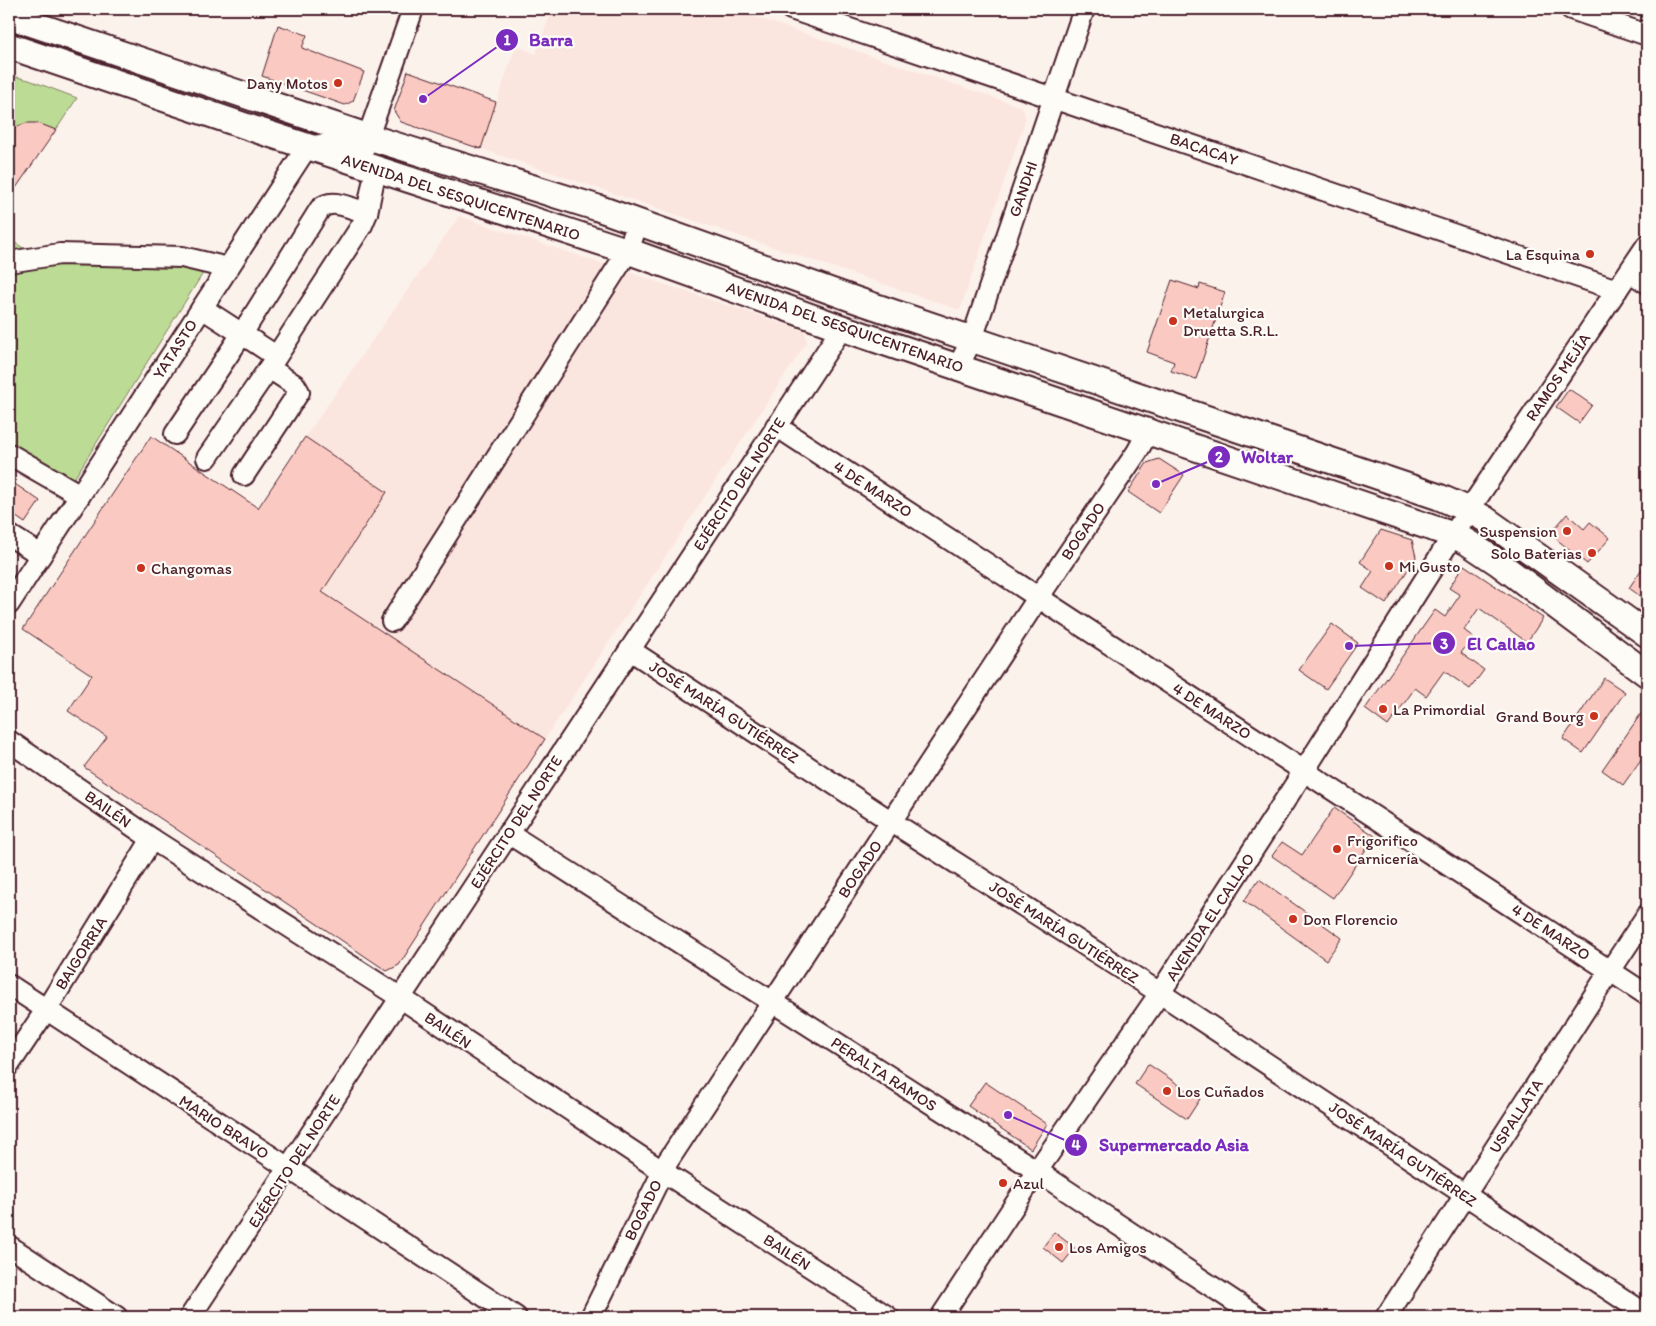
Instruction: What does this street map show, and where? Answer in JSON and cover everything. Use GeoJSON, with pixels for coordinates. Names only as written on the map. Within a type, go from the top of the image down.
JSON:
{"type":"FeatureCollection","features":[{"type":"Feature","properties":{"kind":"main road","name":"AVENIDA DEL SESQUICENTENARIO"},"geometry":{"type":"LineString","coordinates":[[9,16],[369,136],[598,208],[846,296],[1439,497],[1469,510],[1522,545],[1647,634]]}},
{"type":"Feature","properties":{"kind":"main road","name":"AVENIDA DEL SESQUICENTENARIO"},"geometry":{"type":"LineString","coordinates":[[9,46],[307,147],[628,251],[842,328],[1453,535],[1468,542],[1497,562],[1647,674]]}},
{"type":"Feature","properties":{"kind":"street"},"geometry":{"type":"LineString","coordinates":[[208,458],[362,225],[367,213],[369,136],[413,9]]}},
{"type":"Feature","properties":{"kind":"street","name":"BACACAY"},"geometry":{"type":"LineString","coordinates":[[791,9],[1617,290]]}},
{"type":"Feature","properties":{"kind":"street","name":"GANDHI"},"geometry":{"type":"LineString","coordinates":[[958,367],[972,339],[1084,9]]}},
{"type":"Feature","properties":{"kind":"street"},"geometry":{"type":"LineString","coordinates":[[1571,9],[1647,35]]}},
{"type":"Feature","properties":{"kind":"street"},"geometry":{"type":"LineString","coordinates":[[307,147],[369,136]]}},
{"type":"Feature","properties":{"kind":"street","name":"YATASTO"},"geometry":{"type":"LineString","coordinates":[[9,604],[307,147]]}},
{"type":"Feature","properties":{"kind":"street"},"geometry":{"type":"LineString","coordinates":[[176,434],[242,334],[320,209],[325,204],[333,203],[367,213]]}},
{"type":"Feature","properties":{"kind":"street"},"geometry":{"type":"LineString","coordinates":[[392,621],[628,251],[638,222]]}},
{"type":"Feature","properties":{"kind":"street","name":"RAMOS MEJÍA"},"geometry":{"type":"LineString","coordinates":[[1469,510],[1647,244]]}},
{"type":"Feature","properties":{"kind":"street"},"geometry":{"type":"LineString","coordinates":[[9,262],[60,254],[182,257],[228,268]]}},
{"type":"Feature","properties":{"kind":"street"},"geometry":{"type":"LineString","coordinates":[[1630,272],[1647,283]]}},
{"type":"Feature","properties":{"kind":"street"},"geometry":{"type":"LineString","coordinates":[[202,308],[242,334],[295,384],[299,392],[244,475]]}},
{"type":"Feature","properties":{"kind":"street","name":"EJÉRCITO DEL NORTE"},"geometry":{"type":"LineString","coordinates":[[190,1317],[842,328]]}},
{"type":"Feature","properties":{"kind":"street","name":"4 DE MARZO"},"geometry":{"type":"LineString","coordinates":[[776,426],[1647,995]]}},
{"type":"Feature","properties":{"kind":"street","name":"BOGADO"},"geometry":{"type":"LineString","coordinates":[[591,1317],[662,1171],[1038,598],[1137,452],[1148,432]]}},
{"type":"Feature","properties":{"kind":"street"},"geometry":{"type":"LineString","coordinates":[[9,454],[80,495]]}},
{"type":"Feature","properties":{"kind":"street","name":"AVENIDA EL CALLAO"},"geometry":{"type":"LineString","coordinates":[[941,1317],[1037,1171],[1160,993],[1304,771],[1469,510]]}},
{"type":"Feature","properties":{"kind":"street"},"geometry":{"type":"LineString","coordinates":[[9,535],[41,555]]}},
{"type":"Feature","properties":{"kind":"street","name":"JOSÉ MARÍA GUTIÉRREZ"},"geometry":{"type":"LineString","coordinates":[[630,650],[892,822],[1160,993],[1647,1315]]}},
{"type":"Feature","properties":{"kind":"street","name":"BAILÉN"},"geometry":{"type":"LineString","coordinates":[[9,741],[152,839],[401,998],[662,1171],[888,1317]]}},
{"type":"Feature","properties":{"kind":"street","name":"PERALTA RAMOS"},"geometry":{"type":"LineString","coordinates":[[508,833],[1037,1171],[1258,1317]]}},
{"type":"Feature","properties":{"kind":"street","name":"BAIGORRIA"},"geometry":{"type":"LineString","coordinates":[[9,1065],[46,1010],[152,839]]}},
{"type":"Feature","properties":{"kind":"street","name":"USPALLATA"},"geometry":{"type":"LineString","coordinates":[[1386,1317],[1647,915]]}},
{"type":"Feature","properties":{"kind":"street","name":"MARIO BRAVO"},"geometry":{"type":"LineString","coordinates":[[9,985],[288,1170],[516,1317]]}},
{"type":"Feature","properties":{"kind":"street"},"geometry":{"type":"LineString","coordinates":[[9,1246],[117,1317]]}},
{"type":"Feature","properties":{"kind":"shaded area"},"geometry":{"type":"Polygon","coordinates":[[[552,9],[732,9],[1022,107],[1026,118],[960,310],[481,149],[516,45],[536,54],[552,9]]]}},
{"type":"Feature","properties":{"kind":"shaded area"},"geometry":{"type":"Polygon","coordinates":[[[459,216],[805,331],[807,342],[545,739],[399,965],[387,971],[84,767],[107,737],[305,437],[459,216]]]}},
{"type":"Feature","properties":{"kind":"green space"},"geometry":{"type":"Polygon","coordinates":[[[9,75],[29,80],[77,98],[56,130],[27,124],[9,130],[9,75]]]}},
{"type":"Feature","properties":{"kind":"green space"},"geometry":{"type":"Polygon","coordinates":[[[9,239],[28,251],[185,247],[215,254],[72,482],[9,443],[9,239]]]}},
{"type":"Feature","properties":{"kind":"building"},"geometry":{"type":"Polygon","coordinates":[[[278,25],[307,35],[302,48],[364,72],[353,101],[345,105],[262,76],[278,25]]]}},
{"type":"Feature","properties":{"kind":"building"},"geometry":{"type":"Polygon","coordinates":[[[408,71],[496,102],[481,149],[401,122],[394,111],[408,71]]]}},
{"type":"Feature","properties":{"kind":"building"},"geometry":{"type":"Polygon","coordinates":[[[26,123],[38,123],[56,130],[9,198],[9,130],[26,123]]]}},
{"type":"Feature","properties":{"kind":"building"},"geometry":{"type":"Polygon","coordinates":[[[1172,280],[1199,289],[1200,284],[1225,292],[1196,379],[1171,371],[1174,362],[1147,352],[1172,280]]]}},
{"type":"Feature","properties":{"kind":"building"},"geometry":{"type":"Polygon","coordinates":[[[1569,389],[1592,405],[1579,423],[1556,407],[1569,389]]]}},
{"type":"Feature","properties":{"kind":"building"},"geometry":{"type":"Polygon","coordinates":[[[151,436],[258,508],[305,437],[387,492],[322,592],[545,739],[399,965],[387,971],[84,767],[107,737],[68,711],[92,675],[23,629],[151,436]]]}},
{"type":"Feature","properties":{"kind":"building"},"geometry":{"type":"Polygon","coordinates":[[[1159,459],[1184,475],[1159,513],[1128,492],[1147,463],[1159,459]]]}},
{"type":"Feature","properties":{"kind":"building"},"geometry":{"type":"Polygon","coordinates":[[[9,480],[40,501],[25,523],[9,512],[9,480]]]}},
{"type":"Feature","properties":{"kind":"building"},"geometry":{"type":"Polygon","coordinates":[[[1567,514],[1584,529],[1590,522],[1610,538],[1587,564],[1550,534],[1567,514]]]}},
{"type":"Feature","properties":{"kind":"building","name":"Mi Gusto"},"geometry":{"type":"Polygon","coordinates":[[[1381,530],[1412,540],[1416,557],[1386,604],[1362,588],[1373,571],[1360,562],[1381,530]]]}},
{"type":"Feature","properties":{"kind":"building"},"geometry":{"type":"Polygon","coordinates":[[[1647,561],[1647,601],[1629,588],[1647,561]]]}},
{"type":"Feature","properties":{"kind":"building"},"geometry":{"type":"Polygon","coordinates":[[[1464,565],[1543,618],[1527,642],[1479,608],[1464,630],[1473,637],[1461,653],[1484,670],[1470,689],[1444,671],[1426,696],[1415,688],[1388,726],[1365,709],[1435,610],[1445,617],[1460,595],[1449,588],[1464,565]]]}},
{"type":"Feature","properties":{"kind":"building"},"geometry":{"type":"Polygon","coordinates":[[[1332,624],[1358,643],[1326,689],[1299,670],[1332,624]]]}},
{"type":"Feature","properties":{"kind":"building","name":"Grand Bourg"},"geometry":{"type":"Polygon","coordinates":[[[1604,678],[1625,692],[1583,753],[1563,739],[1604,678]]]}},
{"type":"Feature","properties":{"kind":"building"},"geometry":{"type":"Polygon","coordinates":[[[1647,705],[1647,751],[1623,785],[1602,770],[1647,705]]]}},
{"type":"Feature","properties":{"kind":"building","name":"Frigorifico Carnicería"},"geometry":{"type":"Polygon","coordinates":[[[1334,808],[1375,836],[1333,898],[1272,856],[1282,842],[1302,855],[1334,808]]]}},
{"type":"Feature","properties":{"kind":"building","name":"Don Florencio"},"geometry":{"type":"Polygon","coordinates":[[[1259,879],[1342,938],[1326,960],[1244,901],[1259,879]]]}},
{"type":"Feature","properties":{"kind":"building","name":"Los Cuñados"},"geometry":{"type":"Polygon","coordinates":[[[1148,1064],[1200,1099],[1187,1119],[1135,1084],[1148,1064]]]}},
{"type":"Feature","properties":{"kind":"building"},"geometry":{"type":"Polygon","coordinates":[[[985,1082],[1047,1124],[1031,1149],[968,1106],[985,1082]]]}},
{"type":"Feature","properties":{"kind":"building","name":"Los Amigos"},"geometry":{"type":"Polygon","coordinates":[[[1054,1232],[1075,1248],[1063,1263],[1043,1247],[1054,1232]]]}},
{"type":"Feature","properties":{"kind":"place","name":"Dany Motos"},"geometry":{"type":"Point","coordinates":[338,83]}},
{"type":"Feature","properties":{"kind":"place","name":"Barra"},"geometry":{"type":"Point","coordinates":[423,99]}},
{"type":"Feature","properties":{"kind":"place","name":"La Esquina"},"geometry":{"type":"Point","coordinates":[1590,254]}},
{"type":"Feature","properties":{"kind":"place","name":"Metalurgica Druetta S.R.L."},"geometry":{"type":"Point","coordinates":[1173,321]}},
{"type":"Feature","properties":{"kind":"place","name":"Woltar"},"geometry":{"type":"Point","coordinates":[1156,484]}},
{"type":"Feature","properties":{"kind":"place","name":"Suspension"},"geometry":{"type":"Point","coordinates":[1567,531]}},
{"type":"Feature","properties":{"kind":"place","name":"Solo Baterias"},"geometry":{"type":"Point","coordinates":[1592,553]}},
{"type":"Feature","properties":{"kind":"place","name":"Mi Gusto"},"geometry":{"type":"Point","coordinates":[1389,566]}},
{"type":"Feature","properties":{"kind":"place","name":"Changomas"},"geometry":{"type":"Point","coordinates":[141,568]}},
{"type":"Feature","properties":{"kind":"place","name":"El Callao"},"geometry":{"type":"Point","coordinates":[1349,646]}},
{"type":"Feature","properties":{"kind":"place","name":"La Primordial"},"geometry":{"type":"Point","coordinates":[1383,709]}},
{"type":"Feature","properties":{"kind":"place","name":"Grand Bourg"},"geometry":{"type":"Point","coordinates":[1594,716]}},
{"type":"Feature","properties":{"kind":"place","name":"Frigorifico Carnicería"},"geometry":{"type":"Point","coordinates":[1337,849]}},
{"type":"Feature","properties":{"kind":"place","name":"Don Florencio"},"geometry":{"type":"Point","coordinates":[1293,919]}},
{"type":"Feature","properties":{"kind":"place","name":"Los Cuñados"},"geometry":{"type":"Point","coordinates":[1167,1091]}},
{"type":"Feature","properties":{"kind":"place","name":"Supermercado Asia"},"geometry":{"type":"Point","coordinates":[1008,1115]}},
{"type":"Feature","properties":{"kind":"place","name":"Azul"},"geometry":{"type":"Point","coordinates":[1003,1183]}},
{"type":"Feature","properties":{"kind":"place","name":"Los Amigos"},"geometry":{"type":"Point","coordinates":[1059,1247]}}]}
